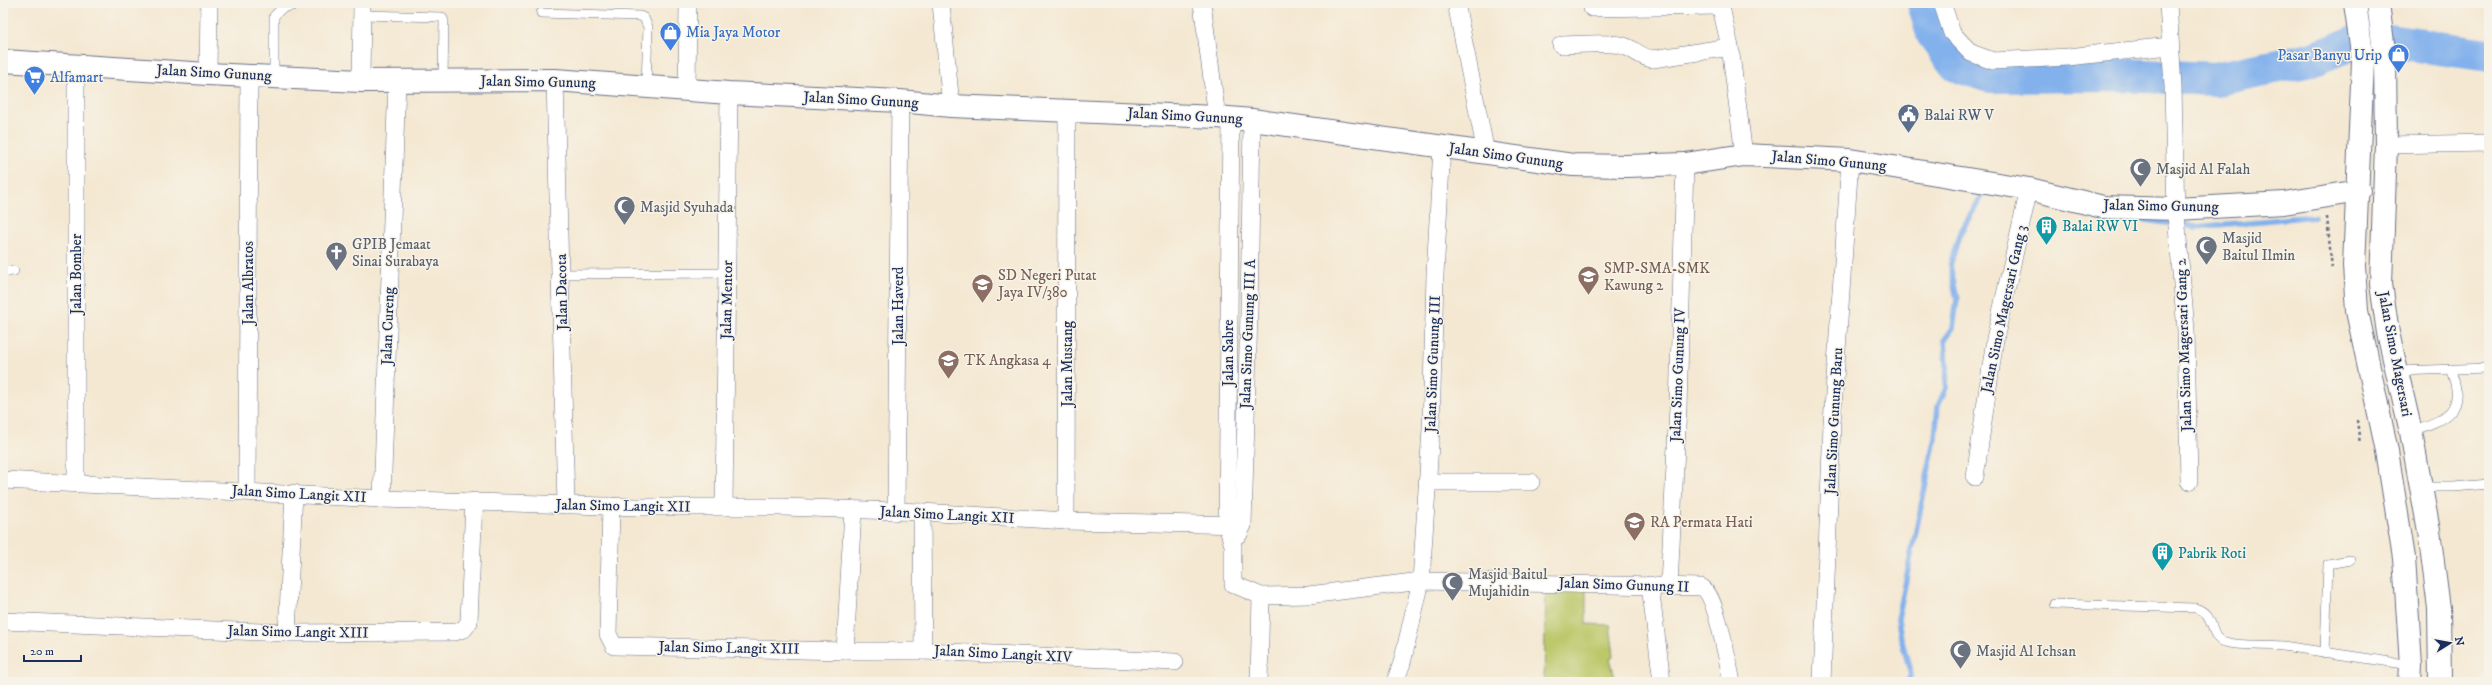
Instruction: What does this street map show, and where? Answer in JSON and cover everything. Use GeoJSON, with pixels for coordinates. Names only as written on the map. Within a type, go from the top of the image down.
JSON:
{"type":"FeatureCollection","features":[{"type":"Feature","properties":{"kind":"main road","name":"Jalan Simo Magersari"},"geometry":{"type":"LineString","coordinates":[[2355,3],[2363,62],[2350,193],[2357,311],[2387,451],[2404,558],[2410,673]]}},
{"type":"Feature","properties":{"kind":"main road","name":"Jalan Simo Magersari"},"geometry":{"type":"LineString","coordinates":[[2378,3],[2385,59],[2386,145],[2381,284],[2388,333],[2411,432],[2429,531],[2439,608],[2440,682]]}},
{"type":"Feature","properties":{"kind":"main road","name":"Jalan Simo Gunung"},"geometry":{"type":"LineString","coordinates":[[3,61],[208,74],[361,80],[555,80],[646,88],[900,101],[951,106],[1224,118],[1252,120],[1573,165],[1626,166],[1685,164],[1744,155],[1850,160],[2028,196],[2102,207],[2176,213],[2284,203],[2350,193]]}},
{"type":"Feature","properties":{"kind":"street"},"geometry":{"type":"LineString","coordinates":[[208,74],[209,3]]}},
{"type":"Feature","properties":{"kind":"street"},"geometry":{"type":"LineString","coordinates":[[687,89],[688,3]]}},
{"type":"Feature","properties":{"kind":"street"},"geometry":{"type":"LineString","coordinates":[[941,3],[951,106]]}},
{"type":"Feature","properties":{"kind":"street","name":"Jalan Sabre"},"geometry":{"type":"LineString","coordinates":[[1202,3],[1224,118],[1235,525],[1233,545],[1233,580],[1236,587],[1261,596]]}},
{"type":"Feature","properties":{"kind":"street"},"geometry":{"type":"LineString","coordinates":[[1456,3],[1486,154]]}},
{"type":"Feature","properties":{"kind":"street"},"geometry":{"type":"LineString","coordinates":[[1942,3],[1952,33],[1971,53],[1993,61],[2068,57],[2170,46]]}},
{"type":"Feature","properties":{"kind":"street","name":"Jalan Simo Magersari Gang 2"},"geometry":{"type":"LineString","coordinates":[[2168,3],[2170,64],[2173,87],[2176,213],[2186,330],[2189,481]]}},
{"type":"Feature","properties":{"kind":"street"},"geometry":{"type":"LineString","coordinates":[[1592,8],[1720,5],[1730,47],[1744,155]]}},
{"type":"Feature","properties":{"kind":"street"},"geometry":{"type":"LineString","coordinates":[[361,80],[362,9]]}},
{"type":"Feature","properties":{"kind":"street"},"geometry":{"type":"LineString","coordinates":[[1561,45],[1619,45],[1629,48],[1642,57],[1653,59],[1730,47]]}},
{"type":"Feature","properties":{"kind":"street","name":"Jalan Bomber"},"geometry":{"type":"LineString","coordinates":[[76,65],[76,483]]}},
{"type":"Feature","properties":{"kind":"street","name":"Jalan Albratos"},"geometry":{"type":"LineString","coordinates":[[247,491],[249,76]]}},
{"type":"Feature","properties":{"kind":"street","name":"Jalan Dacota"},"geometry":{"type":"LineString","coordinates":[[555,80],[566,505]]}},
{"type":"Feature","properties":{"kind":"street","name":"Jalan Cureng"},"geometry":{"type":"LineString","coordinates":[[382,499],[397,81]]}},
{"type":"Feature","properties":{"kind":"street","name":"Jalan Mentor"},"geometry":{"type":"LineString","coordinates":[[724,507],[729,93]]}},
{"type":"Feature","properties":{"kind":"street","name":"Jalan Haverd"},"geometry":{"type":"LineString","coordinates":[[896,512],[900,101]]}},
{"type":"Feature","properties":{"kind":"street","name":"Jalan Mustang"},"geometry":{"type":"LineString","coordinates":[[1066,521],[1067,111]]}},
{"type":"Feature","properties":{"kind":"street","name":"Jalan Simo Gunung III A"},"geometry":{"type":"LineString","coordinates":[[1235,525],[1250,304],[1252,120]]}},
{"type":"Feature","properties":{"kind":"street"},"geometry":{"type":"LineString","coordinates":[[2386,145],[2489,143]]}},
{"type":"Feature","properties":{"kind":"street","name":"Jalan Simo Gunung III"},"geometry":{"type":"LineString","coordinates":[[1395,682],[1402,663],[1421,581],[1427,482],[1442,147]]}},
{"type":"Feature","properties":{"kind":"street","name":"Jalan Simo Gunung Baru"},"geometry":{"type":"LineString","coordinates":[[1822,682],[1832,423],[1850,160]]}},
{"type":"Feature","properties":{"kind":"street","name":"Jalan Simo Gunung IV"},"geometry":{"type":"LineString","coordinates":[[1669,585],[1677,415],[1685,164]]}},
{"type":"Feature","properties":{"kind":"street","name":"Jalan Simo Magersari Gang 3"},"geometry":{"type":"LineString","coordinates":[[1975,477],[1995,339],[2028,196]]}},
{"type":"Feature","properties":{"kind":"street","name":"Jalan Simo Langit XII"},"geometry":{"type":"LineString","coordinates":[[3,480],[247,491],[382,499],[566,505],[922,512],[1066,521],[1235,525]]}},
{"type":"Feature","properties":{"kind":"street"},"geometry":{"type":"LineString","coordinates":[[1427,482],[1531,482]]}},
{"type":"Feature","properties":{"kind":"street"},"geometry":{"type":"LineString","coordinates":[[287,633],[294,494]]}},
{"type":"Feature","properties":{"kind":"street","name":"Jalan Simo Langit XIII"},"geometry":{"type":"LineString","coordinates":[[3,621],[287,633],[455,632],[464,629],[469,622],[474,501]]}},
{"type":"Feature","properties":{"kind":"street","name":"Jalan Simo Langit XIII"},"geometry":{"type":"LineString","coordinates":[[611,506],[608,634],[614,646],[845,651]]}},
{"type":"Feature","properties":{"kind":"street"},"geometry":{"type":"LineString","coordinates":[[853,510],[845,651],[922,651]]}},
{"type":"Feature","properties":{"kind":"street","name":"Jalan Simo Langit XIV"},"geometry":{"type":"LineString","coordinates":[[922,512],[922,651],[1174,662]]}},
{"type":"Feature","properties":{"kind":"street","name":"Jalan Simo Gunung II"},"geometry":{"type":"LineString","coordinates":[[1261,596],[1309,595],[1421,581],[1669,585],[1706,588],[1723,640],[1732,682]]}},
{"type":"Feature","properties":{"kind":"street"},"geometry":{"type":"LineString","coordinates":[[1650,585],[1662,682]]}},
{"type":"Feature","properties":{"kind":"street"},"geometry":{"type":"LineString","coordinates":[[1259,682],[1261,596]]}},
{"type":"Feature","properties":{"kind":"lane"},"geometry":{"type":"LineString","coordinates":[[274,77],[274,16],[282,8],[306,3]]}},
{"type":"Feature","properties":{"kind":"lane"},"geometry":{"type":"LineString","coordinates":[[362,9],[442,17],[444,21],[443,81]]}},
{"type":"Feature","properties":{"kind":"lane"},"geometry":{"type":"LineString","coordinates":[[541,13],[640,16],[644,18],[648,27],[646,88]]}},
{"type":"Feature","properties":{"kind":"lane"},"geometry":{"type":"LineString","coordinates":[[3,272],[14,271]]}},
{"type":"Feature","properties":{"kind":"lane"},"geometry":{"type":"LineString","coordinates":[[561,274],[727,273]]}},
{"type":"Feature","properties":{"kind":"lane"},"geometry":{"type":"LineString","coordinates":[[2397,371],[2489,368]]}},
{"type":"Feature","properties":{"kind":"lane"},"geometry":{"type":"LineString","coordinates":[[2411,432],[2439,422],[2451,412],[2456,403],[2457,392],[2450,369]]}},
{"type":"Feature","properties":{"kind":"lane"},"geometry":{"type":"LineString","coordinates":[[2421,487],[2454,487],[2489,484]]}},
{"type":"Feature","properties":{"kind":"lane"},"geometry":{"type":"LineString","coordinates":[[2325,653],[2328,564],[2350,560]]}},
{"type":"Feature","properties":{"kind":"lane"},"geometry":{"type":"LineString","coordinates":[[2054,604],[2195,608],[2203,610],[2210,618],[2215,634],[2225,642],[2282,646],[2325,653],[2410,673]]}},
{"type":"Feature","properties":{"kind":"green space"},"geometry":{"type":"Polygon","coordinates":[[[1546,587],[1586,589],[1586,624],[1610,625],[1614,656],[1610,658],[1616,682],[1544,682],[1546,587]]]}},
{"type":"Feature","properties":{"kind":"waterway"},"geometry":{"type":"LineString","coordinates":[[1924,3],[1933,34],[1956,65],[1990,76],[2117,75],[2216,79],[2316,58],[2366,38],[2489,55]]}},
{"type":"Feature","properties":{"kind":"waterway"},"geometry":{"type":"LineString","coordinates":[[1908,682],[1911,674],[1901,638],[1898,619],[1935,438],[1938,406],[1946,388],[1947,367],[1945,339],[1953,328],[1957,299],[1950,266],[1959,235],[1986,189]]}},
{"type":"Feature","properties":{"kind":"waterway"},"geometry":{"type":"LineString","coordinates":[[2131,218],[2196,227],[2314,216]]}},
{"type":"Feature","properties":{"kind":"place","name":"Mia Jaya Motor"},"geometry":{"type":"Point","coordinates":[670,52]}},
{"type":"Feature","properties":{"kind":"place","name":"Pasar Banyu Urip"},"geometry":{"type":"Point","coordinates":[2398,74]}},
{"type":"Feature","properties":{"kind":"place","name":"Alfamart"},"geometry":{"type":"Point","coordinates":[34,96]}},
{"type":"Feature","properties":{"kind":"place","name":"Balai RW V"},"geometry":{"type":"Point","coordinates":[1909,134]}},
{"type":"Feature","properties":{"kind":"place","name":"Masjid Al Falah"},"geometry":{"type":"Point","coordinates":[2141,188]}},
{"type":"Feature","properties":{"kind":"place","name":"Masjid Syuhada"},"geometry":{"type":"Point","coordinates":[624,226]}},
{"type":"Feature","properties":{"kind":"place","name":"Balai RW VI"},"geometry":{"type":"Point","coordinates":[2046,246]}},
{"type":"Feature","properties":{"kind":"place","name":"Masjid Baitul Ilmin"},"geometry":{"type":"Point","coordinates":[2206,266]}},
{"type":"Feature","properties":{"kind":"place","name":"GPIB Jemaat Sinai Surabaya"},"geometry":{"type":"Point","coordinates":[336,272]}},
{"type":"Feature","properties":{"kind":"place","name":"SMP-SMA-SMK Kawung 2"},"geometry":{"type":"Point","coordinates":[1589,296]}},
{"type":"Feature","properties":{"kind":"place","name":"SD Negeri Putat Jaya IV/380"},"geometry":{"type":"Point","coordinates":[983,304]}},
{"type":"Feature","properties":{"kind":"place","name":"TK Angkasa 4"},"geometry":{"type":"Point","coordinates":[948,380]}},
{"type":"Feature","properties":{"kind":"place","name":"RA Permata Hati"},"geometry":{"type":"Point","coordinates":[1634,542]}},
{"type":"Feature","properties":{"kind":"place","name":"Pabrik Roti"},"geometry":{"type":"Point","coordinates":[2163,572]}},
{"type":"Feature","properties":{"kind":"place","name":"Masjid Baitul Mujahidin"},"geometry":{"type":"Point","coordinates":[1453,602]}},
{"type":"Feature","properties":{"kind":"place","name":"Masjid Al Ichsan"},"geometry":{"type":"Point","coordinates":[1961,670]}}]}
